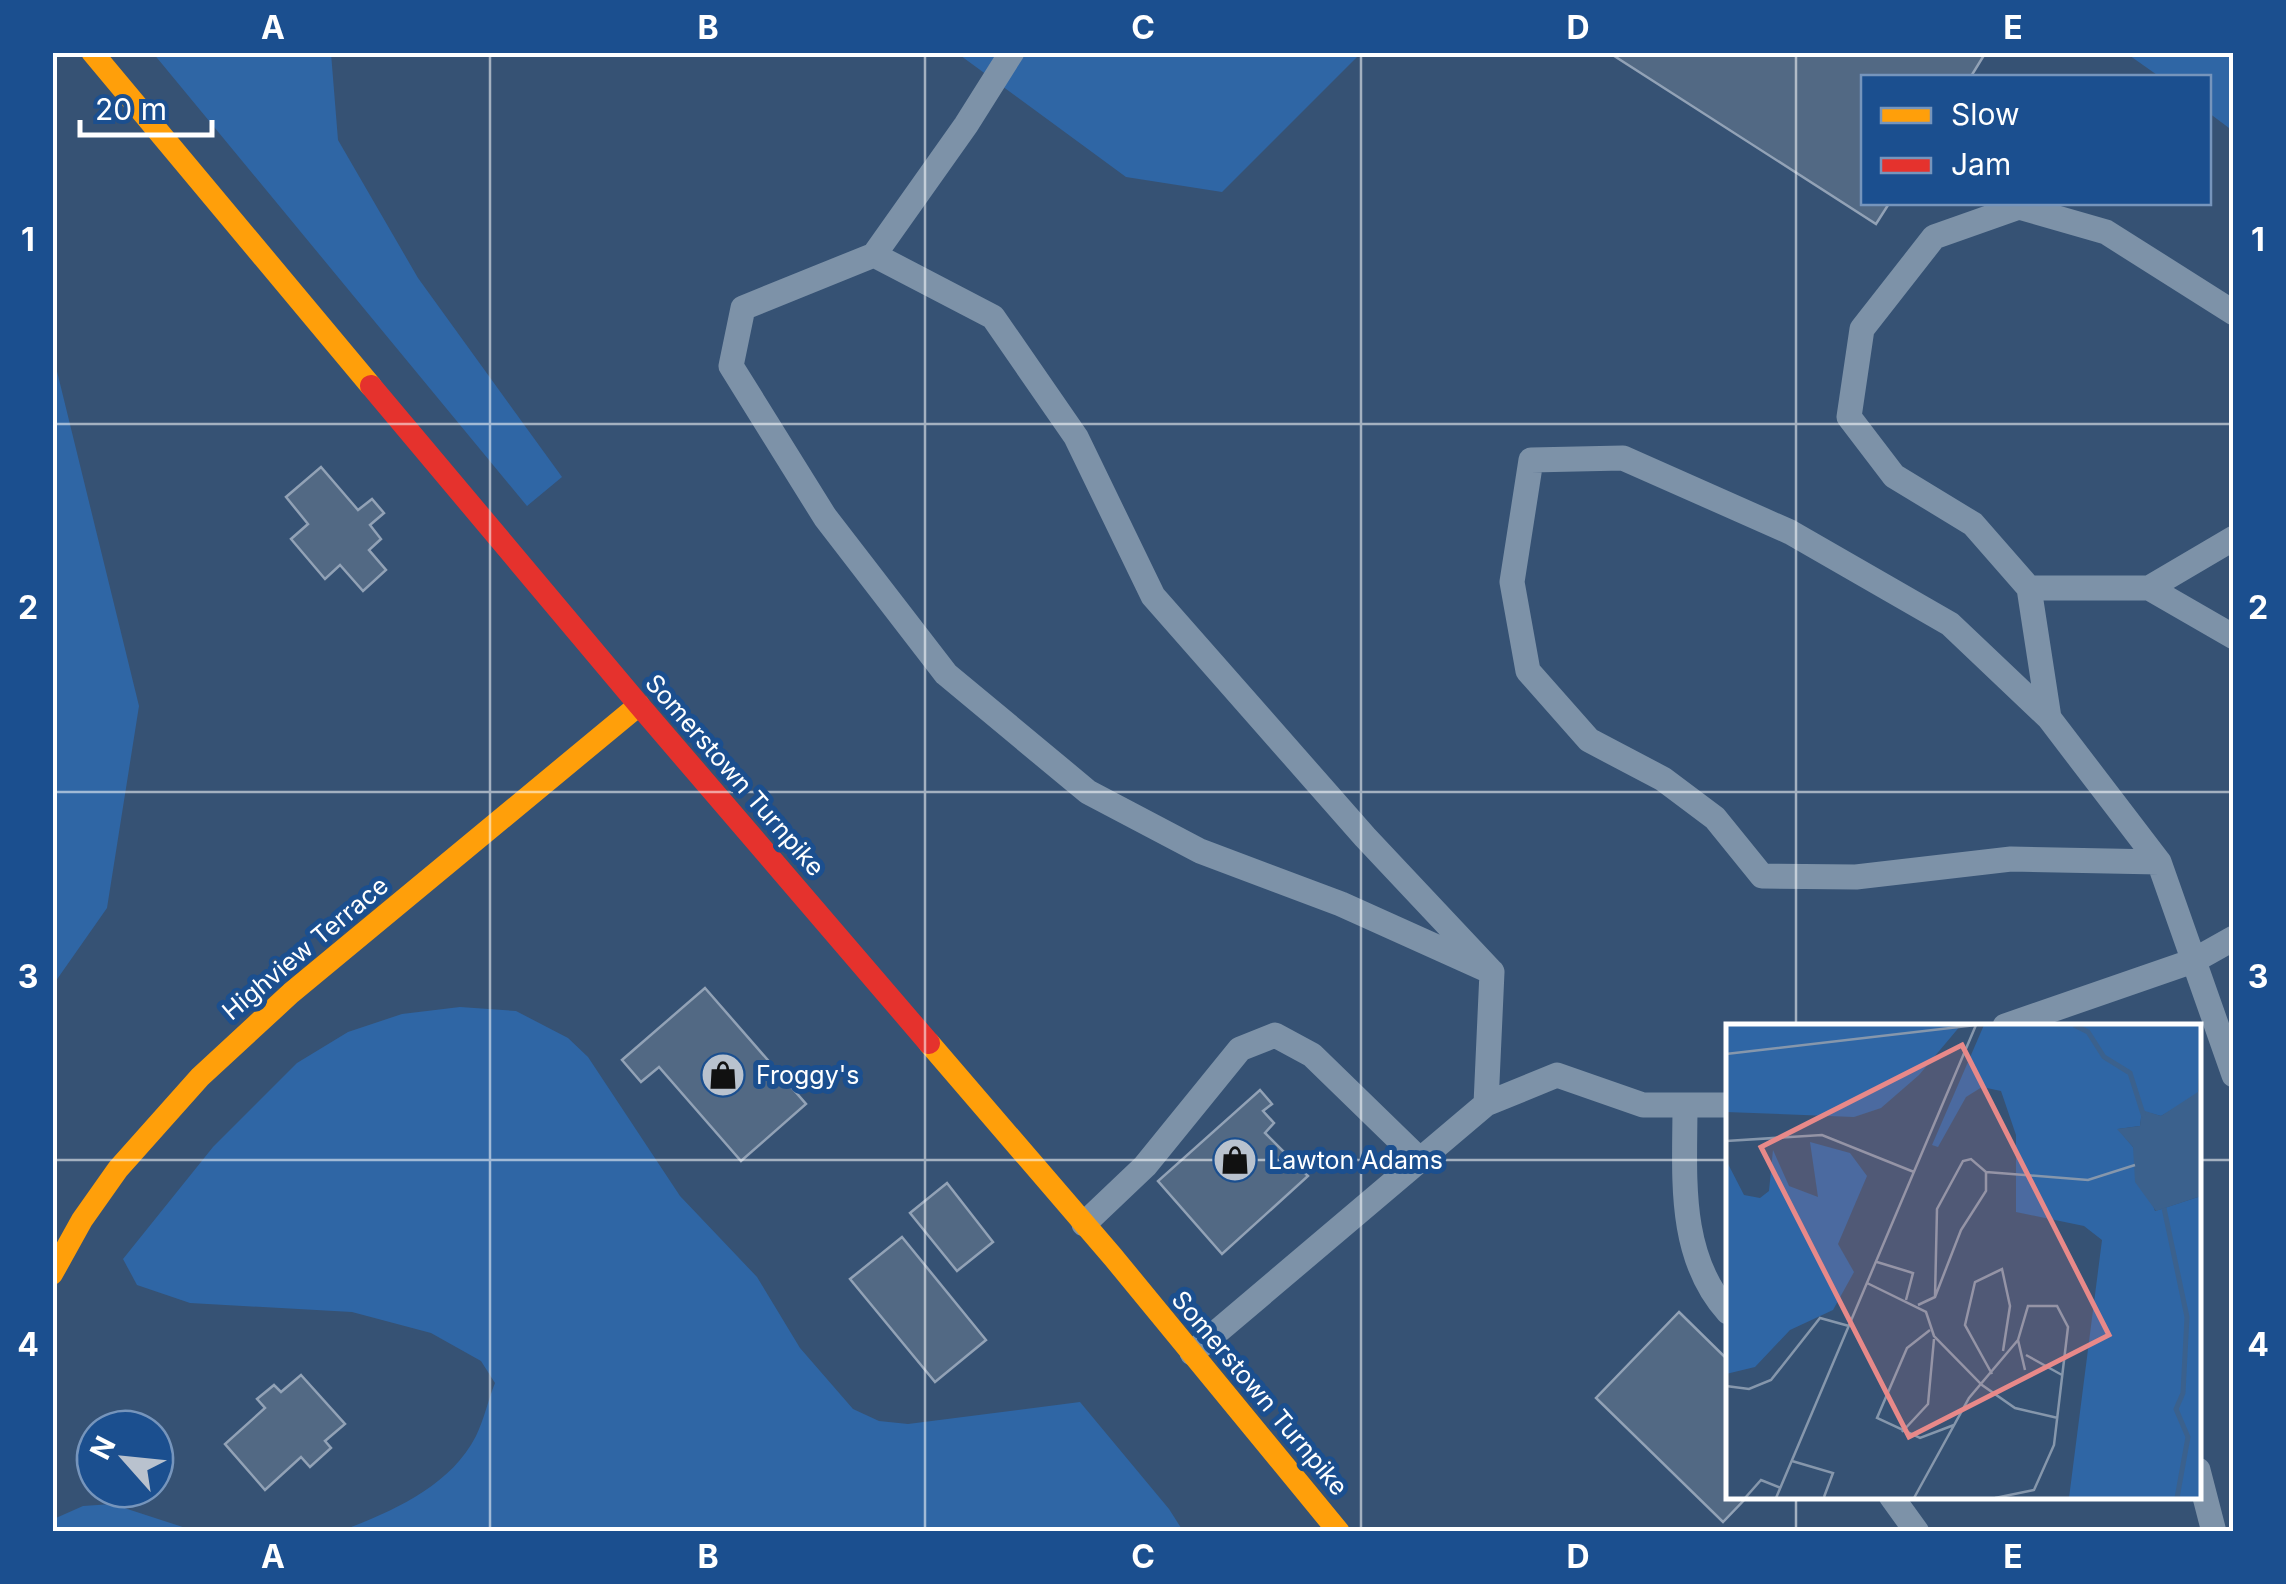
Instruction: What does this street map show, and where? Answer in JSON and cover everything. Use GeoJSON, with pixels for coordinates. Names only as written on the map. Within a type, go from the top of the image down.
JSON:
{"type":"FeatureCollection","features":[{"type":"Feature","properties":{"kind":"main road","name":"Somerstown Turnpike"},"geometry":{"type":"LineString","coordinates":[[92,52],[639,706],[1084,1224],[1339,1532]]}},
{"type":"Feature","properties":{"kind":"main road","name":"Highview Terrace"},"geometry":{"type":"LineString","coordinates":[[52,1274],[72,1234],[118,1166],[182,1094],[275,1006],[639,706]]}},
{"type":"Feature","properties":{"kind":"lane"},"geometry":{"type":"LineString","coordinates":[[1012,52],[874,255],[743,308],[732,366],[825,516],[946,674],[1088,792],[1200,851],[1341,904],[1492,972]]}},
{"type":"Feature","properties":{"kind":"lane"},"geometry":{"type":"LineString","coordinates":[[2050,718],[2029,588],[1973,524],[1894,476],[1849,418],[1862,330],[1934,238],[2019,208],[2106,232],[2234,312]]}},
{"type":"Feature","properties":{"kind":"lane"},"geometry":{"type":"LineString","coordinates":[[874,255],[993,317],[1076,437],[1153,596],[1366,837],[1492,972],[1486,1104]]}},
{"type":"Feature","properties":{"kind":"lane"},"geometry":{"type":"LineString","coordinates":[[2159,862],[2010,860],[1856,877],[1762,876],[1715,818],[1663,780],[1588,740],[1528,671],[1512,582],[1532,460],[1623,458],[1790,532],[1950,624],[2050,718],[2159,862],[2234,1075]]}},
{"type":"Feature","properties":{"kind":"lane"},"geometry":{"type":"LineString","coordinates":[[2029,588],[2149,588],[2234,538]]}},
{"type":"Feature","properties":{"kind":"lane"},"geometry":{"type":"LineString","coordinates":[[2149,588],[2234,638]]}},
{"type":"Feature","properties":{"kind":"lane"},"geometry":{"type":"LineString","coordinates":[[2011,1024],[2193,960],[2234,938]]}},
{"type":"Feature","properties":{"kind":"lane"},"geometry":{"type":"LineString","coordinates":[[1084,1224],[1145,1166],[1240,1049],[1274,1035],[1312,1055],[1420,1160]]}},
{"type":"Feature","properties":{"kind":"lane"},"geometry":{"type":"LineString","coordinates":[[1192,1353],[1486,1104],[1557,1075],[1643,1105],[1726,1105]]}},
{"type":"Feature","properties":{"kind":"lane"},"geometry":{"type":"LineString","coordinates":[[1685,1105],[1686,1221],[1700,1267],[1726,1309]]}},
{"type":"Feature","properties":{"kind":"lane"},"geometry":{"type":"LineString","coordinates":[[2201,1482],[2214,1532]]}},
{"type":"Feature","properties":{"kind":"lane"},"geometry":{"type":"LineString","coordinates":[[1893,1499],[1917,1532]]}},
{"type":"Feature","properties":{"kind":"shaded area"},"geometry":{"type":"Polygon","coordinates":[[[153,53],[331,53],[338,140],[418,278],[562,477],[527,506],[153,53]]]}},
{"type":"Feature","properties":{"kind":"shaded area"},"geometry":{"type":"Polygon","coordinates":[[[957,53],[1361,53],[1222,192],[1126,177],[957,53]]]}},
{"type":"Feature","properties":{"kind":"shaded area"},"geometry":{"type":"Polygon","coordinates":[[[2126,53],[2233,53],[2233,131],[2211,114],[2211,75],[2157,75],[2126,53]]]}},
{"type":"Feature","properties":{"kind":"shaded area"},"geometry":{"type":"Polygon","coordinates":[[[53,355],[139,706],[107,908],[53,985],[53,355]]]}},
{"type":"Feature","properties":{"kind":"shaded area"},"geometry":{"type":"Polygon","coordinates":[[[460,1007],[516,1011],[568,1038],[588,1057],[680,1196],[757,1277],[800,1348],[853,1409],[879,1421],[908,1424],[1080,1402],[1183,1531],[341,1531],[418,1495],[465,1454],[479,1430],[495,1383],[481,1361],[431,1333],[352,1312],[190,1303],[137,1285],[123,1259],[213,1147],[297,1063],[348,1032],[402,1014],[460,1007]]]}},
{"type":"Feature","properties":{"kind":"shaded area"},"geometry":{"type":"Polygon","coordinates":[[[76,1509],[127,1509],[195,1531],[55,1531],[56,1518],[76,1509]]]}},
{"type":"Feature","properties":{"kind":"building"},"geometry":{"type":"Polygon","coordinates":[[[1608,52],[1986,52],[1972,75],[1861,75],[1861,205],[1888,205],[1876,224],[1608,52]]]}},
{"type":"Feature","properties":{"kind":"building"},"geometry":{"type":"Polygon","coordinates":[[[321,467],[358,510],[372,499],[384,513],[370,525],[381,539],[369,550],[386,570],[363,591],[340,565],[325,579],[291,539],[308,524],[286,497],[321,467]]]}},
{"type":"Feature","properties":{"kind":"building","name":"Froggy's"},"geometry":{"type":"Polygon","coordinates":[[[705,988],[806,1104],[741,1161],[659,1067],[641,1082],[622,1060],[705,988]]]}},
{"type":"Feature","properties":{"kind":"building"},"geometry":{"type":"Polygon","coordinates":[[[1260,1090],[1272,1104],[1263,1111],[1274,1123],[1265,1133],[1308,1176],[1222,1254],[1158,1181],[1260,1090]]]}},
{"type":"Feature","properties":{"kind":"building"},"geometry":{"type":"Polygon","coordinates":[[[947,1183],[993,1242],[957,1271],[910,1213],[947,1183]]]}},
{"type":"Feature","properties":{"kind":"building"},"geometry":{"type":"Polygon","coordinates":[[[902,1237],[986,1340],[935,1382],[850,1279],[902,1237]]]}},
{"type":"Feature","properties":{"kind":"building"},"geometry":{"type":"Polygon","coordinates":[[[1679,1312],[1726,1358],[1726,1499],[1745,1499],[1723,1522],[1596,1398],[1679,1312]]]}},
{"type":"Feature","properties":{"kind":"building"},"geometry":{"type":"Polygon","coordinates":[[[301,1375],[345,1424],[325,1441],[331,1448],[310,1467],[301,1457],[265,1490],[225,1444],[265,1408],[257,1399],[274,1385],[281,1392],[301,1375]]]}},
{"type":"Feature","properties":{"kind":"traffic: slow"},"geometry":{"type":"LineString","coordinates":[[92,52],[371,386]]}},
{"type":"Feature","properties":{"kind":"traffic: slow"},"geometry":{"type":"LineString","coordinates":[[52,1274],[82,1220],[118,1169],[200,1077],[291,993],[639,705]]}},
{"type":"Feature","properties":{"kind":"traffic: slow"},"geometry":{"type":"LineString","coordinates":[[929,1043],[1113,1257],[1339,1532]]}},
{"type":"Feature","properties":{"kind":"traffic: jam"},"geometry":{"type":"LineString","coordinates":[[371,386],[929,1043]]}},
{"type":"Feature","properties":{"kind":"place","name":"Froggy's"},"geometry":{"type":"Point","coordinates":[723,1075]}},
{"type":"Feature","properties":{"kind":"place","name":"Lawton Adams"},"geometry":{"type":"Point","coordinates":[1235,1160]}}]}
